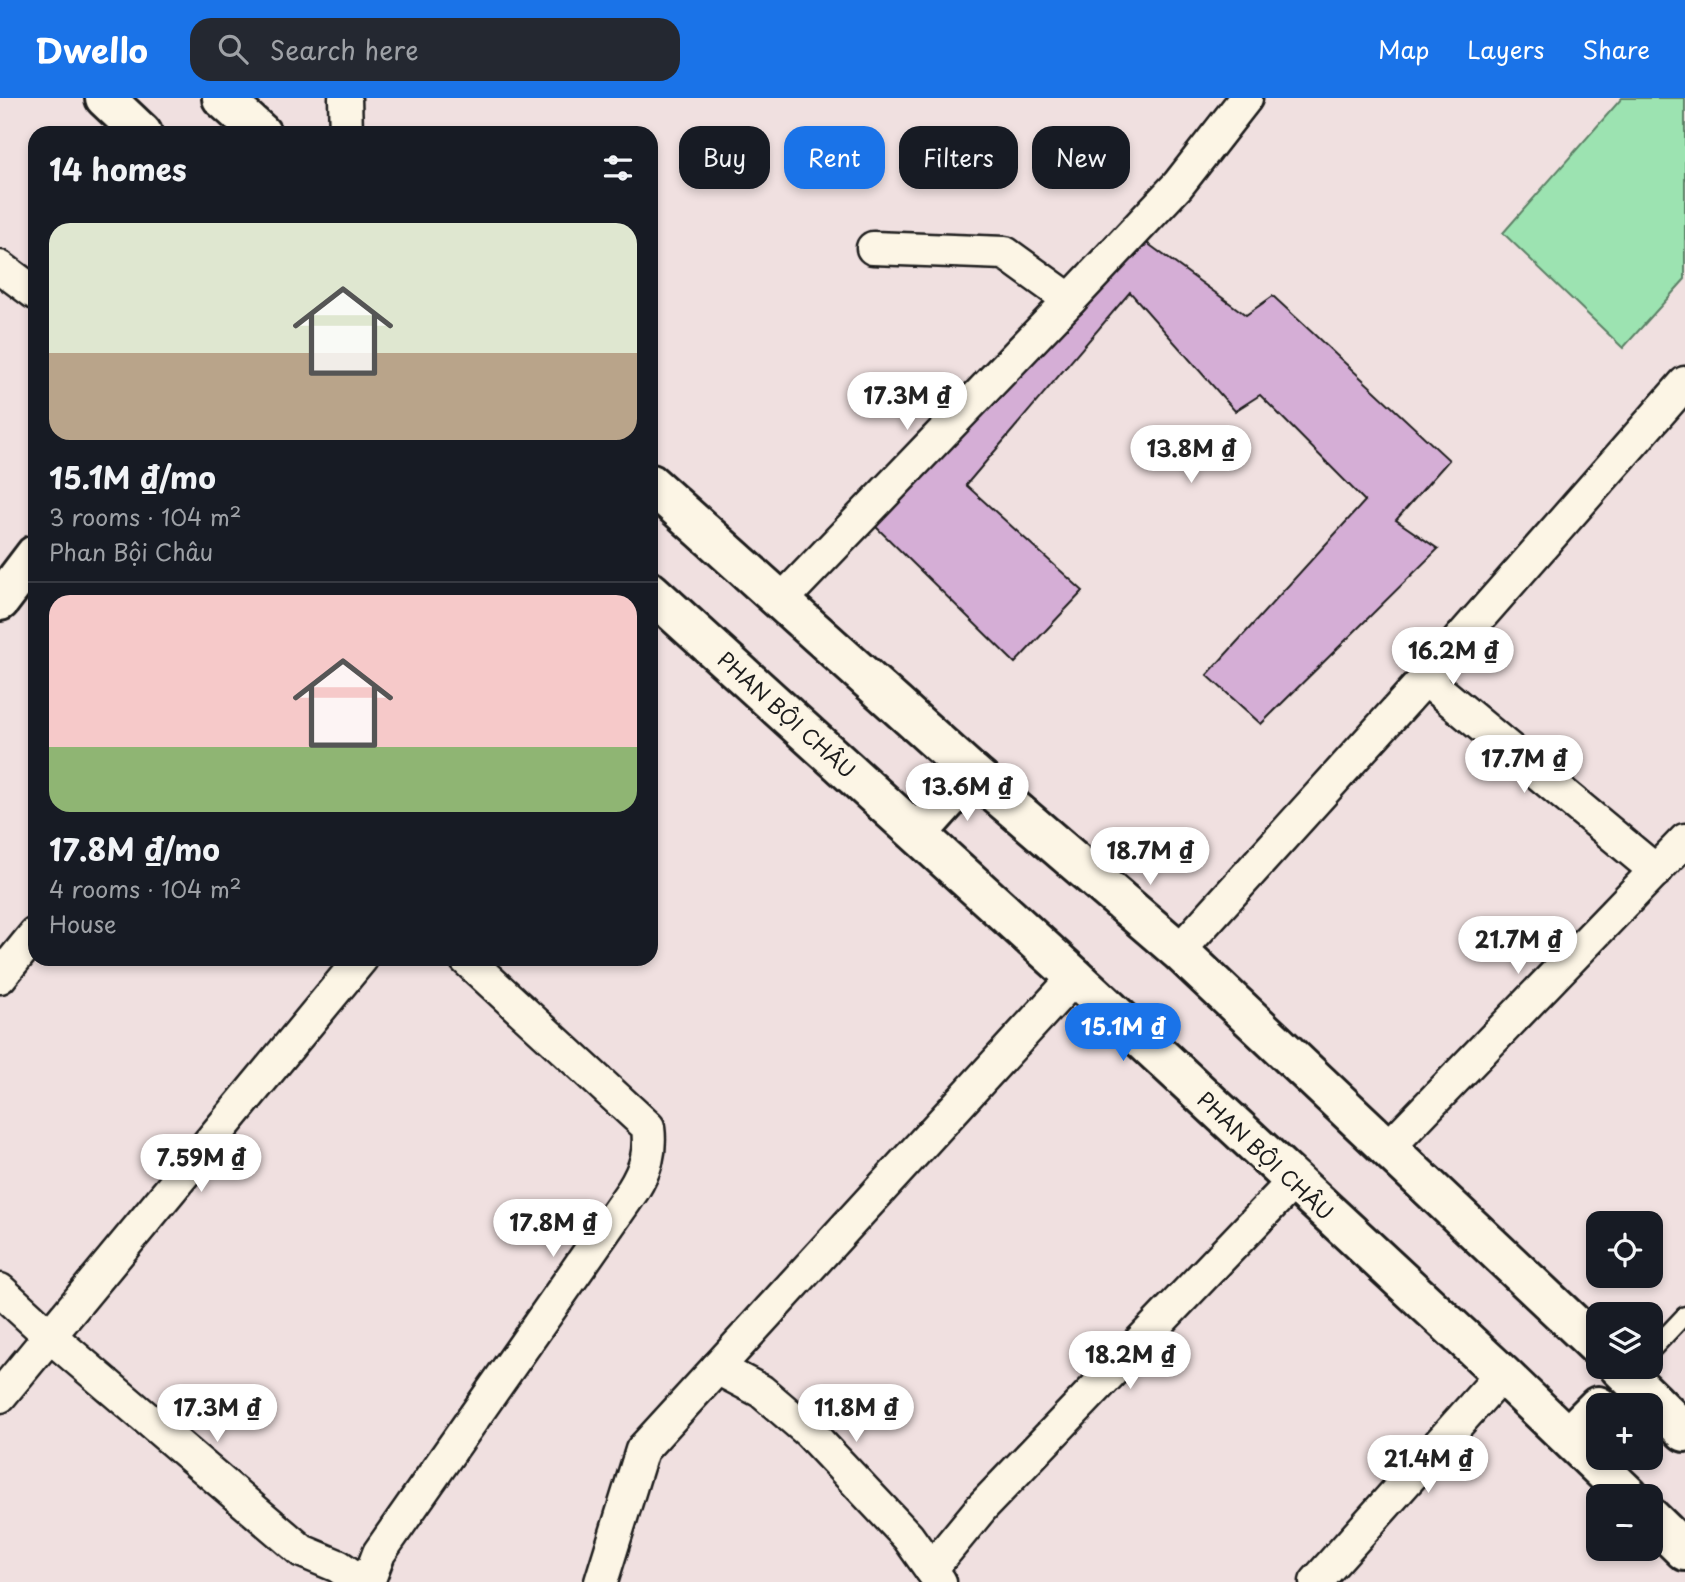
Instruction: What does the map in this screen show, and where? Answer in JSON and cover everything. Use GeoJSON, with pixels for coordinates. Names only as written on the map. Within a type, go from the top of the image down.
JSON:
{"type":"FeatureCollection","features":[{"type":"Feature","properties":{"kind":"main road"},"geometry":{"type":"LineString","coordinates":[[105,98],[135,126]]}},
{"type":"Feature","properties":{"kind":"main road"},"geometry":{"type":"LineString","coordinates":[[222,98],[253,126]]}},
{"type":"Feature","properties":{"kind":"main road"},"geometry":{"type":"LineString","coordinates":[[658,490],[972,773],[1179,951],[1586,1336]]}},
{"type":"Feature","properties":{"kind":"main road"},"geometry":{"type":"LineString","coordinates":[[0,601],[28,564]]}},
{"type":"Feature","properties":{"kind":"main road","name":"PHAN BỘI CHÂU"},"geometry":{"type":"LineString","coordinates":[[658,607],[918,833],[1502,1374],[1617,1484]]}},
{"type":"Feature","properties":{"kind":"main road"},"geometry":{"type":"LineString","coordinates":[[918,833],[972,773]]}},
{"type":"Feature","properties":{"kind":"main road"},"geometry":{"type":"LineString","coordinates":[[1609,1393],[1621,1379]]}},
{"type":"Feature","properties":{"kind":"main road"},"geometry":{"type":"LineString","coordinates":[[1644,1379],[1685,1432]]}},
{"type":"Feature","properties":{"kind":"main road"},"geometry":{"type":"LineString","coordinates":[[1568,1436],[1586,1418]]}},
{"type":"Feature","properties":{"kind":"main road"},"geometry":{"type":"LineString","coordinates":[[1663,1530],[1685,1551]]}},
{"type":"Feature","properties":{"kind":"street"},"geometry":{"type":"LineString","coordinates":[[345,98],[346,126]]}},
{"type":"Feature","properties":{"kind":"street"},"geometry":{"type":"LineString","coordinates":[[781,601],[1178,185],[1246,98]]}},
{"type":"Feature","properties":{"kind":"street"},"geometry":{"type":"LineString","coordinates":[[873,248],[1005,253],[1070,300]]}},
{"type":"Feature","properties":{"kind":"street"},"geometry":{"type":"LineString","coordinates":[[0,267],[28,288]]}},
{"type":"Feature","properties":{"kind":"street"},"geometry":{"type":"LineString","coordinates":[[1179,951],[1425,679],[1685,383]]}},
{"type":"Feature","properties":{"kind":"street"},"geometry":{"type":"LineString","coordinates":[[1425,679],[1656,871]]}},
{"type":"Feature","properties":{"kind":"street"},"geometry":{"type":"LineString","coordinates":[[1388,1148],[1685,840]]}},
{"type":"Feature","properties":{"kind":"street"},"geometry":{"type":"LineString","coordinates":[[0,977],[28,943]]}},
{"type":"Feature","properties":{"kind":"street"},"geometry":{"type":"LineString","coordinates":[[0,1396],[355,966]]}},
{"type":"Feature","properties":{"kind":"street"},"geometry":{"type":"LineString","coordinates":[[368,1582],[379,1553],[633,1190],[643,1173],[650,1148],[648,1127],[474,966]]}},
{"type":"Feature","properties":{"kind":"street"},"geometry":{"type":"LineString","coordinates":[[601,1582],[642,1450],[1075,977]]}},
{"type":"Feature","properties":{"kind":"street"},"geometry":{"type":"LineString","coordinates":[[716,1368],[761,1391],[809,1432],[908,1537],[936,1576],[982,1507],[1294,1181]]}},
{"type":"Feature","properties":{"kind":"street"},"geometry":{"type":"LineString","coordinates":[[0,1290],[50,1336],[302,1551],[338,1566],[360,1582]]}},
{"type":"Feature","properties":{"kind":"street"},"geometry":{"type":"LineString","coordinates":[[1315,1582],[1502,1374]]}},
{"type":"Feature","properties":{"kind":"lane"},"geometry":{"type":"LineString","coordinates":[[1663,1336],[1685,1315]]}},
{"type":"Feature","properties":{"kind":"green space"},"geometry":{"type":"Polygon","coordinates":[[[1622,98],[1685,98],[1685,279],[1623,348],[1503,233],[1622,98]]]}},
{"type":"Feature","properties":{"kind":"building"},"geometry":{"type":"Polygon","coordinates":[[[1147,243],[1246,315],[1273,296],[1449,460],[1396,520],[1438,549],[1261,724],[1207,675],[1365,501],[1260,395],[1235,411],[1130,292],[966,485],[1083,591],[1015,663],[872,523],[1147,243]]]}}]}
